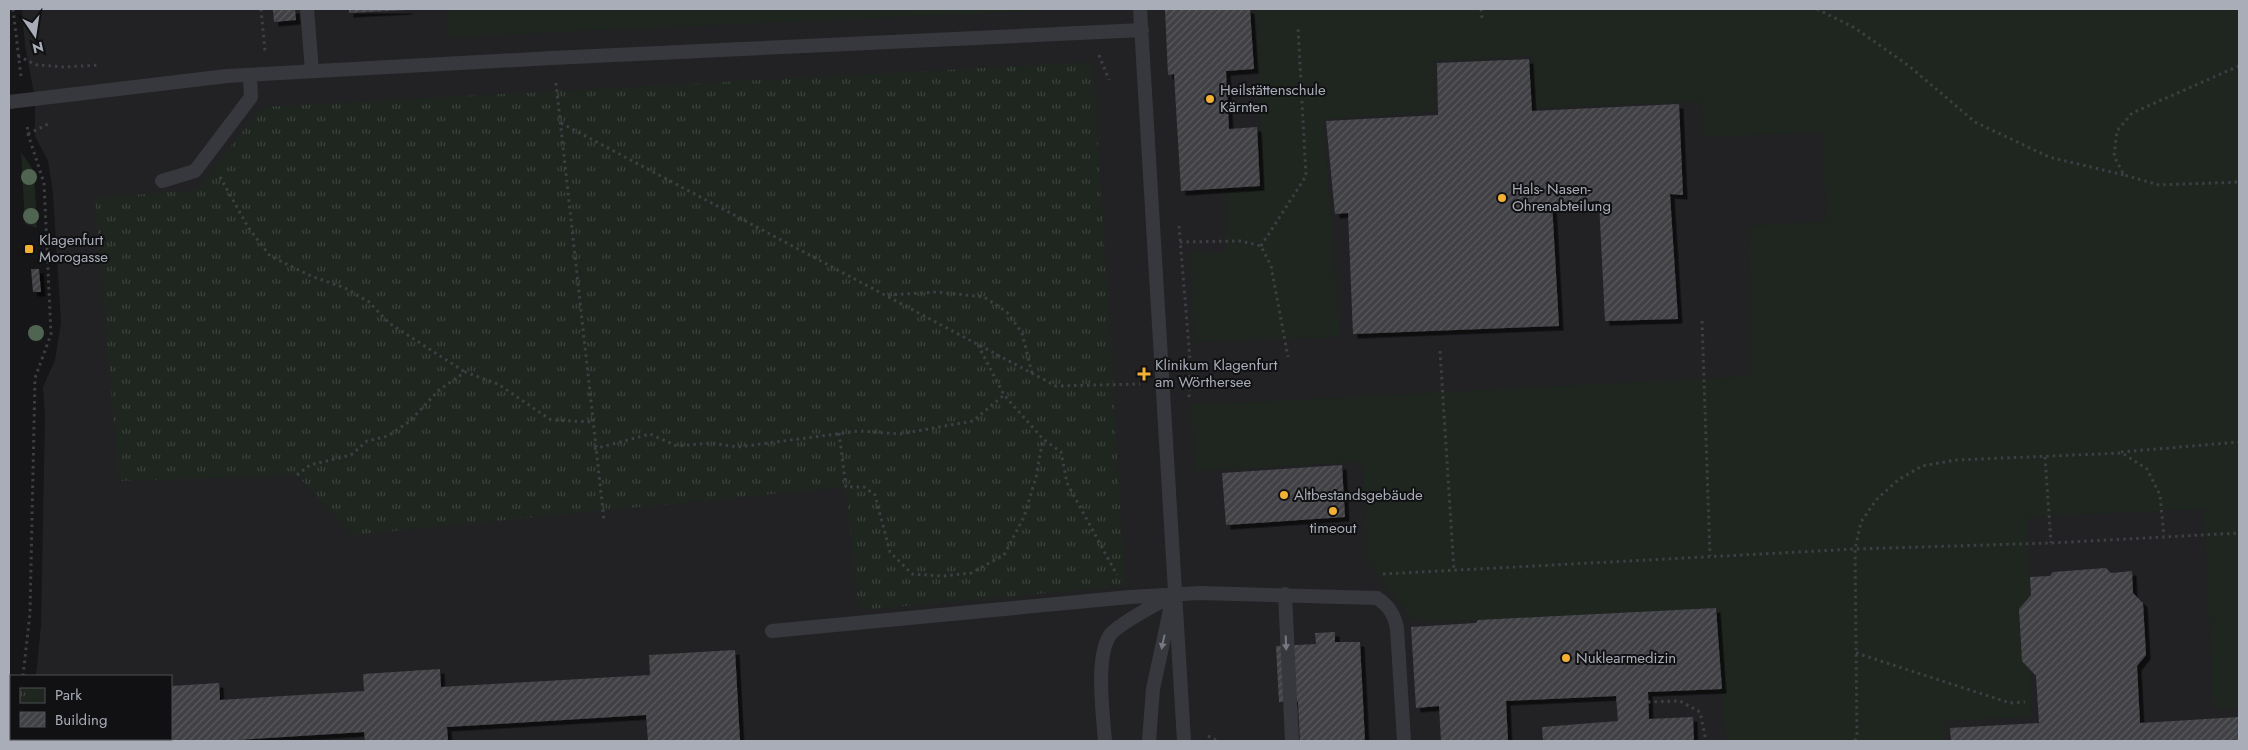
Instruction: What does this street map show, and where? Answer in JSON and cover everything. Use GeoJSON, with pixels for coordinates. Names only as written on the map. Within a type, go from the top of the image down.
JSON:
{"type":"FeatureCollection","features":[{"type":"Feature","properties":{"kind":"lane"},"geometry":{"type":"LineString","coordinates":[[307,9],[312,71]]}},
{"type":"Feature","properties":{"kind":"lane"},"geometry":{"type":"LineString","coordinates":[[1140,9],[1184,741]]}},
{"type":"Feature","properties":{"kind":"lane"},"geometry":{"type":"LineString","coordinates":[[9,102],[227,76],[552,58],[1142,30]]}},
{"type":"Feature","properties":{"kind":"lane"},"geometry":{"type":"LineString","coordinates":[[162,180],[195,171],[251,96],[250,75]]}},
{"type":"Feature","properties":{"kind":"lane"},"geometry":{"type":"LineString","coordinates":[[1105,741],[1100,666],[1110,635],[1131,619],[1174,594]]}},
{"type":"Feature","properties":{"kind":"lane"},"geometry":{"type":"LineString","coordinates":[[1149,741],[1153,689],[1174,594]]}},
{"type":"Feature","properties":{"kind":"lane"},"geometry":{"type":"LineString","coordinates":[[772,631],[1174,594],[1285,594],[1377,598],[1386,604],[1394,615],[1397,628],[1404,741]]}},
{"type":"Feature","properties":{"kind":"lane"},"geometry":{"type":"LineString","coordinates":[[1285,594],[1292,741]]}},
{"type":"Feature","properties":{"kind":"path"},"geometry":{"type":"LineString","coordinates":[[13,9],[18,56]]}},
{"type":"Feature","properties":{"kind":"path"},"geometry":{"type":"LineString","coordinates":[[261,9],[266,54]]}},
{"type":"Feature","properties":{"kind":"path"},"geometry":{"type":"LineString","coordinates":[[1481,9],[1482,18]]}},
{"type":"Feature","properties":{"kind":"path"},"geometry":{"type":"LineString","coordinates":[[1817,9],[1855,28],[1909,66],[1975,122],[2049,157],[2159,185],[2239,182]]}},
{"type":"Feature","properties":{"kind":"path"},"geometry":{"type":"LineString","coordinates":[[1260,246],[1306,176],[1298,28]]}},
{"type":"Feature","properties":{"kind":"path"},"geometry":{"type":"LineString","coordinates":[[2124,175],[2114,156],[2117,131],[2132,113],[2239,66]]}},
{"type":"Feature","properties":{"kind":"path"},"geometry":{"type":"LineString","coordinates":[[556,82],[594,449],[604,520]]}},
{"type":"Feature","properties":{"kind":"path"},"geometry":{"type":"LineString","coordinates":[[561,123],[1056,386],[1190,382]]}},
{"type":"Feature","properties":{"kind":"path"},"geometry":{"type":"LineString","coordinates":[[23,675],[30,613],[35,378],[51,334],[44,184],[28,134]]}},
{"type":"Feature","properties":{"kind":"path"},"geometry":{"type":"LineString","coordinates":[[208,154],[248,227],[270,256],[311,276],[346,288],[369,302],[389,323],[465,372],[498,384],[551,420],[592,422]]}},
{"type":"Feature","properties":{"kind":"path"},"geometry":{"type":"LineString","coordinates":[[1154,243],[1241,241],[1260,246],[1271,266],[1288,357]]}},
{"type":"Feature","properties":{"kind":"path"},"geometry":{"type":"LineString","coordinates":[[887,295],[938,292],[984,297],[1007,312],[1022,333],[1032,374]]}},
{"type":"Feature","properties":{"kind":"path"},"geometry":{"type":"LineString","coordinates":[[1702,320],[1710,556]]}},
{"type":"Feature","properties":{"kind":"path"},"geometry":{"type":"LineString","coordinates":[[977,344],[1004,395],[1043,439],[1061,452],[1067,483],[1130,597]]}},
{"type":"Feature","properties":{"kind":"path"},"geometry":{"type":"LineString","coordinates":[[1440,351],[1454,571]]}},
{"type":"Feature","properties":{"kind":"path"},"geometry":{"type":"LineString","coordinates":[[297,475],[310,465],[351,455],[367,441],[388,436],[410,421],[439,390],[465,372]]}},
{"type":"Feature","properties":{"kind":"path"},"geometry":{"type":"LineString","coordinates":[[594,449],[650,434],[677,446],[711,443],[738,447],[859,431],[900,434],[973,421],[1004,395]]}},
{"type":"Feature","properties":{"kind":"path"},"geometry":{"type":"LineString","coordinates":[[839,433],[846,487],[864,487],[875,495],[890,552],[912,574],[943,576],[971,573],[1004,555],[1024,517],[1036,476],[1043,439]]}},
{"type":"Feature","properties":{"kind":"path"},"geometry":{"type":"LineString","coordinates":[[2116,453],[2239,442]]}},
{"type":"Feature","properties":{"kind":"path"},"geometry":{"type":"LineString","coordinates":[[1855,741],[1855,549],[1861,522],[1876,500],[1898,480],[1922,466],[1956,460],[2122,453],[2147,470],[2160,495],[2164,536]]}},
{"type":"Feature","properties":{"kind":"path"},"geometry":{"type":"LineString","coordinates":[[2045,456],[2051,543]]}},
{"type":"Feature","properties":{"kind":"path"},"geometry":{"type":"LineString","coordinates":[[1379,574],[1855,549],[2051,543],[2239,533]]}},
{"type":"Feature","properties":{"kind":"path"},"geometry":{"type":"LineString","coordinates":[[1856,653],[2010,703],[2025,702]]}},
{"type":"Feature","properties":{"kind":"path"},"geometry":{"type":"LineString","coordinates":[[1648,702],[1680,701],[1700,712],[1706,741]]}},
{"type":"Feature","properties":{"kind":"path"},"geometry":{"type":"LineString","coordinates":[[1208,736],[1218,741]]}},
{"type":"Feature","properties":{"kind":"shaded area","name":"Klinikum Klagenfurt am Wörthersee"},"geometry":{"type":"Polygon","coordinates":[[[22,9],[2239,9],[2239,741],[28,741],[172,740],[172,675],[36,675],[41,625],[45,415],[43,387],[55,360],[61,323],[53,193],[48,161],[35,136],[35,99],[25,46],[22,9]]]}},
{"type":"Feature","properties":{"kind":"green space"},"geometry":{"type":"Polygon","coordinates":[[[447,9],[1074,9],[448,37],[447,9]]]}},
{"type":"Feature","properties":{"kind":"green space"},"geometry":{"type":"Polygon","coordinates":[[[1256,9],[2239,9],[2239,708],[2213,709],[2204,509],[2028,517],[2031,717],[1945,721],[1946,741],[1726,741],[1716,608],[1478,620],[1413,620],[1368,563],[1362,462],[1196,471],[1191,405],[1752,376],[1749,226],[1826,221],[1823,132],[1704,137],[1701,102],[1535,108],[1532,56],[1433,61],[1434,112],[1323,119],[1340,337],[1194,342],[1190,253],[1226,252],[1226,193],[1263,190],[1256,9]]]}},
{"type":"Feature","properties":{"kind":"green space"},"geometry":{"type":"Polygon","coordinates":[[[1093,62],[1125,586],[859,610],[845,487],[352,535],[297,475],[119,481],[95,198],[196,190],[262,107],[1093,62]]]}},
{"type":"Feature","properties":{"kind":"green space"},"geometry":{"type":"Polygon","coordinates":[[[21,152],[34,171],[37,228],[25,224],[21,152]]]}},
{"type":"Feature","properties":{"kind":"building"},"geometry":{"type":"Polygon","coordinates":[[[273,9],[295,9],[296,20],[274,22],[273,9]]]}},
{"type":"Feature","properties":{"kind":"building"},"geometry":{"type":"Polygon","coordinates":[[[349,9],[408,9],[408,10],[349,13],[349,9]]]}},
{"type":"Feature","properties":{"kind":"building"},"geometry":{"type":"Polygon","coordinates":[[[1165,9],[1250,9],[1254,69],[1226,71],[1229,129],[1257,127],[1260,186],[1181,191],[1174,74],[1168,75],[1165,9]]]}},
{"type":"Feature","properties":{"kind":"building","name":"Hals- Nasen- Ohrenabteilung"},"geometry":{"type":"Polygon","coordinates":[[[1529,59],[1532,111],[1679,104],[1683,195],[1670,194],[1678,319],[1605,321],[1599,201],[1552,203],[1559,326],[1353,334],[1348,213],[1335,214],[1326,121],[1438,115],[1437,63],[1529,59]]]}},
{"type":"Feature","properties":{"kind":"building"},"geometry":{"type":"Polygon","coordinates":[[[31,269],[39,269],[41,292],[33,292],[31,269]]]}},
{"type":"Feature","properties":{"kind":"building","name":"Altbestandsgebäude"},"geometry":{"type":"Polygon","coordinates":[[[1342,465],[1345,517],[1226,525],[1222,473],[1342,465]]]}},
{"type":"Feature","properties":{"kind":"building"},"geometry":{"type":"Polygon","coordinates":[[[2106,568],[2111,573],[2132,571],[2133,593],[2143,603],[2146,655],[2137,666],[2140,723],[2239,717],[2239,741],[1951,741],[1950,728],[2039,723],[2036,676],[2022,661],[2019,609],[2031,595],[2030,577],[2050,576],[2053,572],[2106,568]]]}},
{"type":"Feature","properties":{"kind":"building","name":"Nuklearmedizin"},"geometry":{"type":"Polygon","coordinates":[[[1716,608],[1722,689],[1648,692],[1649,719],[1693,717],[1694,741],[1543,741],[1542,727],[1618,721],[1616,696],[1506,701],[1508,741],[1441,741],[1439,706],[1416,708],[1411,627],[1476,623],[1478,620],[1716,608]]]}},
{"type":"Feature","properties":{"kind":"building"},"geometry":{"type":"Polygon","coordinates":[[[1335,632],[1335,642],[1360,642],[1365,741],[1300,741],[1298,702],[1279,702],[1276,646],[1316,644],[1315,633],[1335,632]]]}},
{"type":"Feature","properties":{"kind":"building"},"geometry":{"type":"Polygon","coordinates":[[[735,650],[740,741],[648,741],[646,715],[447,727],[448,741],[365,741],[364,732],[222,741],[143,741],[172,740],[172,686],[219,683],[220,700],[364,691],[363,674],[440,669],[441,687],[650,675],[649,655],[735,650]]]}},
{"type":"Feature","properties":{"kind":"place","name":"Heilstättenschule Kärnten"},"geometry":{"type":"Point","coordinates":[1210,99]}},
{"type":"Feature","properties":{"kind":"place","name":"Hals- Nasen- Ohrenabteilung"},"geometry":{"type":"Point","coordinates":[1502,198]}},
{"type":"Feature","properties":{"kind":"place","name":"Klagenfurt Morogasse"},"geometry":{"type":"Point","coordinates":[29,249]}},
{"type":"Feature","properties":{"kind":"place","name":"Klinikum Klagenfurt am Wörthersee"},"geometry":{"type":"Point","coordinates":[1144,374]}},
{"type":"Feature","properties":{"kind":"place","name":"Altbestandsgebäude"},"geometry":{"type":"Point","coordinates":[1284,495]}},
{"type":"Feature","properties":{"kind":"place","name":"timeout"},"geometry":{"type":"Point","coordinates":[1333,511]}},
{"type":"Feature","properties":{"kind":"place","name":"Nuklearmedizin"},"geometry":{"type":"Point","coordinates":[1566,658]}}]}
